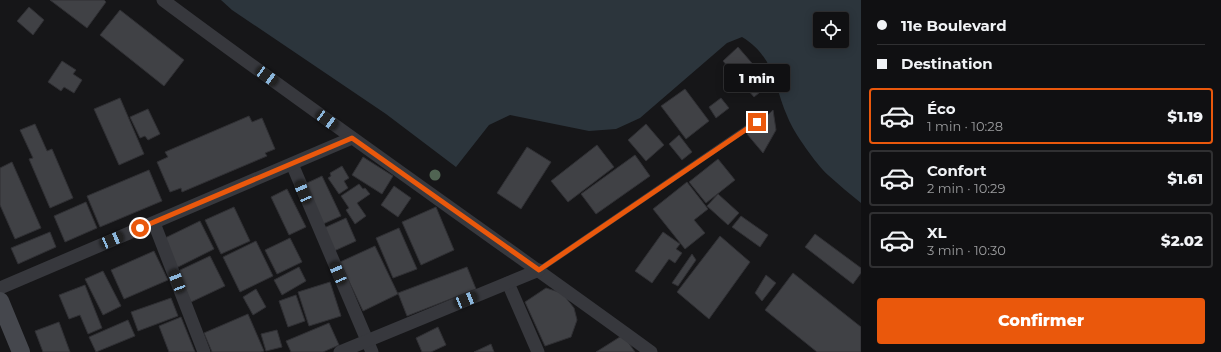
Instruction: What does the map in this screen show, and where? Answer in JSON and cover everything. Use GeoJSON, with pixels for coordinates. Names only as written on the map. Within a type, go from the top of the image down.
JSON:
{"type":"FeatureCollection","features":[{"type":"Feature","properties":{"kind":"main road"},"geometry":{"type":"LineString","coordinates":[[0,301],[21,352]]}},
{"type":"Feature","properties":{"kind":"street"},"geometry":{"type":"LineString","coordinates":[[163,0],[352,138],[539,270],[651,352]]}},
{"type":"Feature","properties":{"kind":"street"},"geometry":{"type":"LineString","coordinates":[[0,288],[352,138]]}},
{"type":"Feature","properties":{"kind":"street"},"geometry":{"type":"LineString","coordinates":[[292,164],[369,347]]}},
{"type":"Feature","properties":{"kind":"street"},"geometry":{"type":"LineString","coordinates":[[154,222],[204,352]]}},
{"type":"Feature","properties":{"kind":"street"},"geometry":{"type":"LineString","coordinates":[[340,352],[369,347],[539,270]]}},
{"type":"Feature","properties":{"kind":"street"},"geometry":{"type":"LineString","coordinates":[[508,283],[538,352]]}},
{"type":"Feature","properties":{"kind":"lane"},"geometry":{"type":"LineString","coordinates":[[539,270],[762,118]]}},
{"type":"Feature","properties":{"kind":"shaded area"},"geometry":{"type":"Polygon","coordinates":[[[221,0],[861,0],[861,203],[828,175],[806,148],[795,132],[788,118],[768,63],[753,45],[742,37],[727,43],[640,118],[616,129],[589,131],[510,115],[489,125],[456,167],[386,114],[232,10],[221,0]]]}},
{"type":"Feature","properties":{"kind":"building"},"geometry":{"type":"Polygon","coordinates":[[[50,0],[104,0],[106,2],[87,28],[50,0]]]}},
{"type":"Feature","properties":{"kind":"building"},"geometry":{"type":"Polygon","coordinates":[[[29,7],[44,20],[33,35],[17,21],[29,7]]]}},
{"type":"Feature","properties":{"kind":"building"},"geometry":{"type":"Polygon","coordinates":[[[120,10],[184,60],[164,86],[100,35],[120,10]]]}},
{"type":"Feature","properties":{"kind":"building"},"geometry":{"type":"Polygon","coordinates":[[[738,47],[770,84],[754,97],[723,61],[738,47]]]}},
{"type":"Feature","properties":{"kind":"building"},"geometry":{"type":"Polygon","coordinates":[[[62,61],[76,70],[73,74],[82,80],[74,93],[64,87],[61,91],[48,82],[62,61]]]}},
{"type":"Feature","properties":{"kind":"building"},"geometry":{"type":"Polygon","coordinates":[[[685,89],[709,121],[686,139],[661,106],[685,89]]]}},
{"type":"Feature","properties":{"kind":"building"},"geometry":{"type":"Polygon","coordinates":[[[120,98],[144,154],[119,165],[94,109],[120,98]]]}},
{"type":"Feature","properties":{"kind":"building"},"geometry":{"type":"Polygon","coordinates":[[[721,98],[729,108],[716,118],[709,107],[721,98]]]}},
{"type":"Feature","properties":{"kind":"building"},"geometry":{"type":"Polygon","coordinates":[[[148,109],[160,134],[148,140],[145,136],[140,138],[130,117],[148,109]]]}},
{"type":"Feature","properties":{"kind":"building"},"geometry":{"type":"Polygon","coordinates":[[[773,110],[776,130],[763,153],[747,134],[773,110]]]}},
{"type":"Feature","properties":{"kind":"building"},"geometry":{"type":"Polygon","coordinates":[[[249,116],[252,122],[262,118],[275,149],[265,153],[267,156],[182,192],[181,188],[170,192],[157,162],[168,157],[165,152],[249,116]]]}},
{"type":"Feature","properties":{"kind":"building"},"geometry":{"type":"Polygon","coordinates":[[[35,124],[47,151],[52,149],[73,198],[50,208],[29,159],[33,158],[20,130],[35,124]]]}},
{"type":"Feature","properties":{"kind":"building"},"geometry":{"type":"Polygon","coordinates":[[[646,124],[664,145],[646,161],[628,140],[646,124]]]}},
{"type":"Feature","properties":{"kind":"building"},"geometry":{"type":"Polygon","coordinates":[[[679,135],[692,152],[682,160],[669,144],[679,135]]]}},
{"type":"Feature","properties":{"kind":"building"},"geometry":{"type":"Polygon","coordinates":[[[597,145],[614,167],[568,202],[551,181],[597,145]]]}},
{"type":"Feature","properties":{"kind":"building"},"geometry":{"type":"Polygon","coordinates":[[[527,147],[551,162],[521,209],[497,193],[527,147]]]}},
{"type":"Feature","properties":{"kind":"building"},"geometry":{"type":"Polygon","coordinates":[[[635,155],[650,176],[596,214],[581,194],[635,155]]]}},
{"type":"Feature","properties":{"kind":"building"},"geometry":{"type":"Polygon","coordinates":[[[363,157],[393,176],[382,194],[352,175],[363,157]]]}},
{"type":"Feature","properties":{"kind":"building"},"geometry":{"type":"Polygon","coordinates":[[[718,159],[735,180],[706,203],[689,182],[718,159]]]}},
{"type":"Feature","properties":{"kind":"building"},"geometry":{"type":"Polygon","coordinates":[[[12,162],[41,228],[15,239],[0,205],[0,168],[12,162]]]}},
{"type":"Feature","properties":{"kind":"building"},"geometry":{"type":"Polygon","coordinates":[[[342,166],[349,178],[344,181],[348,188],[339,194],[328,178],[331,176],[330,173],[342,166]]]}},
{"type":"Feature","properties":{"kind":"building"},"geometry":{"type":"Polygon","coordinates":[[[149,170],[162,201],[100,227],[87,196],[149,170]]]}},
{"type":"Feature","properties":{"kind":"building"},"geometry":{"type":"Polygon","coordinates":[[[322,176],[341,216],[323,224],[305,184],[322,176]]]}},
{"type":"Feature","properties":{"kind":"building"},"geometry":{"type":"Polygon","coordinates":[[[687,182],[708,209],[694,220],[705,233],[685,249],[653,209],[687,182]]]}},
{"type":"Feature","properties":{"kind":"building"},"geometry":{"type":"Polygon","coordinates":[[[359,184],[370,194],[357,203],[366,216],[355,224],[346,210],[349,208],[341,196],[359,184]]]}},
{"type":"Feature","properties":{"kind":"building"},"geometry":{"type":"Polygon","coordinates":[[[394,186],[411,198],[398,217],[381,205],[394,186]]]}},
{"type":"Feature","properties":{"kind":"building"},"geometry":{"type":"Polygon","coordinates":[[[287,189],[306,227],[289,235],[271,197],[287,189]]]}},
{"type":"Feature","properties":{"kind":"building"},"geometry":{"type":"Polygon","coordinates":[[[718,194],[739,213],[728,225],[707,206],[718,194]]]}},
{"type":"Feature","properties":{"kind":"building"},"geometry":{"type":"Polygon","coordinates":[[[86,202],[97,228],[65,242],[54,216],[86,202]]]}},
{"type":"Feature","properties":{"kind":"building"},"geometry":{"type":"Polygon","coordinates":[[[234,207],[250,241],[221,254],[205,220],[234,207]]]}},
{"type":"Feature","properties":{"kind":"building"},"geometry":{"type":"Polygon","coordinates":[[[436,207],[454,250],[421,265],[402,222],[436,207]]]}},
{"type":"Feature","properties":{"kind":"building"},"geometry":{"type":"Polygon","coordinates":[[[741,216],[768,235],[760,247],[732,227],[741,216]]]}},
{"type":"Feature","properties":{"kind":"building"},"geometry":{"type":"Polygon","coordinates":[[[346,218],[356,241],[334,251],[324,228],[346,218]]]}},
{"type":"Feature","properties":{"kind":"building"},"geometry":{"type":"Polygon","coordinates":[[[200,221],[214,249],[176,268],[163,239],[200,221]]]}},
{"type":"Feature","properties":{"kind":"building"},"geometry":{"type":"Polygon","coordinates":[[[399,228],[417,269],[393,278],[376,238],[399,228]]]}},
{"type":"Feature","properties":{"kind":"building"},"geometry":{"type":"Polygon","coordinates":[[[50,232],[56,247],[18,264],[11,248],[50,232]]]}},
{"type":"Feature","properties":{"kind":"building"},"geometry":{"type":"Polygon","coordinates":[[[663,232],[680,244],[676,249],[682,253],[675,263],[669,259],[652,283],[635,271],[663,232]]]}},
{"type":"Feature","properties":{"kind":"building"},"geometry":{"type":"Polygon","coordinates":[[[815,234],[861,268],[861,273],[853,284],[805,247],[815,234]]]}},
{"type":"Feature","properties":{"kind":"building"},"geometry":{"type":"Polygon","coordinates":[[[720,236],[750,262],[709,319],[677,292],[720,236]]]}},
{"type":"Feature","properties":{"kind":"building"},"geometry":{"type":"Polygon","coordinates":[[[290,238],[302,262],[277,274],[265,250],[290,238]]]}},
{"type":"Feature","properties":{"kind":"building"},"geometry":{"type":"Polygon","coordinates":[[[256,241],[273,276],[240,292],[223,257],[256,241]]]}},
{"type":"Feature","properties":{"kind":"building"},"geometry":{"type":"Polygon","coordinates":[[[375,246],[398,294],[363,311],[340,262],[375,246]]]}},
{"type":"Feature","properties":{"kind":"building"},"geometry":{"type":"Polygon","coordinates":[[[154,251],[168,280],[124,299],[111,270],[154,251]]]}},
{"type":"Feature","properties":{"kind":"building"},"geometry":{"type":"Polygon","coordinates":[[[692,254],[696,260],[678,286],[672,283],[692,254]]]}},
{"type":"Feature","properties":{"kind":"building"},"geometry":{"type":"Polygon","coordinates":[[[210,256],[225,286],[191,302],[176,272],[210,256]]]}},
{"type":"Feature","properties":{"kind":"building"},"geometry":{"type":"Polygon","coordinates":[[[299,267],[306,281],[282,295],[274,280],[299,267]]]}},
{"type":"Feature","properties":{"kind":"building"},"geometry":{"type":"Polygon","coordinates":[[[467,267],[476,289],[407,316],[398,293],[467,267]]]}},
{"type":"Feature","properties":{"kind":"building"},"geometry":{"type":"Polygon","coordinates":[[[103,271],[121,306],[103,315],[85,279],[103,271]]]}},
{"type":"Feature","properties":{"kind":"building"},"geometry":{"type":"Polygon","coordinates":[[[793,273],[861,327],[861,352],[817,352],[765,310],[793,273]]]}},
{"type":"Feature","properties":{"kind":"building"},"geometry":{"type":"Polygon","coordinates":[[[766,275],[776,283],[762,301],[755,293],[766,275]]]}},
{"type":"Feature","properties":{"kind":"building"},"geometry":{"type":"Polygon","coordinates":[[[330,282],[341,316],[309,326],[298,292],[330,282]]]}},
{"type":"Feature","properties":{"kind":"building"},"geometry":{"type":"Polygon","coordinates":[[[85,285],[102,328],[88,334],[80,315],[69,319],[59,295],[85,285]]]}},
{"type":"Feature","properties":{"kind":"building"},"geometry":{"type":"Polygon","coordinates":[[[546,288],[562,293],[574,308],[577,320],[571,337],[545,346],[525,302],[546,288]]]}},
{"type":"Feature","properties":{"kind":"building"},"geometry":{"type":"Polygon","coordinates":[[[256,289],[266,307],[253,315],[243,297],[256,289]]]}},
{"type":"Feature","properties":{"kind":"building"},"geometry":{"type":"Polygon","coordinates":[[[296,295],[305,321],[288,327],[279,301],[296,295]]]}},
{"type":"Feature","properties":{"kind":"building"},"geometry":{"type":"Polygon","coordinates":[[[171,298],[178,316],[138,331],[131,312],[171,298]]]}},
{"type":"Feature","properties":{"kind":"building"},"geometry":{"type":"Polygon","coordinates":[[[248,314],[264,351],[212,352],[204,333],[248,314]]]}},
{"type":"Feature","properties":{"kind":"building"},"geometry":{"type":"Polygon","coordinates":[[[181,317],[195,352],[169,352],[159,326],[181,317]]]}},
{"type":"Feature","properties":{"kind":"building"},"geometry":{"type":"Polygon","coordinates":[[[128,320],[135,336],[96,352],[89,337],[128,320]]]}},
{"type":"Feature","properties":{"kind":"building"},"geometry":{"type":"Polygon","coordinates":[[[59,322],[70,352],[43,352],[35,331],[59,322]]]}},
{"type":"Feature","properties":{"kind":"building"},"geometry":{"type":"Polygon","coordinates":[[[329,323],[339,345],[323,352],[291,352],[286,341],[329,323]]]}},
{"type":"Feature","properties":{"kind":"building"},"geometry":{"type":"Polygon","coordinates":[[[438,327],[446,345],[431,352],[422,352],[416,338],[438,327]]]}},
{"type":"Feature","properties":{"kind":"building"},"geometry":{"type":"Polygon","coordinates":[[[277,330],[282,347],[266,351],[261,334],[277,330]]]}},
{"type":"Feature","properties":{"kind":"building"},"geometry":{"type":"Polygon","coordinates":[[[623,335],[635,352],[596,352],[623,335]]]}},
{"type":"Feature","properties":{"kind":"building"},"geometry":{"type":"Polygon","coordinates":[[[491,344],[494,352],[474,352],[491,344]]]}},
{"type":"Feature","properties":{"kind":"route"},"geometry":{"type":"LineString","coordinates":[[140,228],[352,138],[539,270],[757,122]]}}]}
